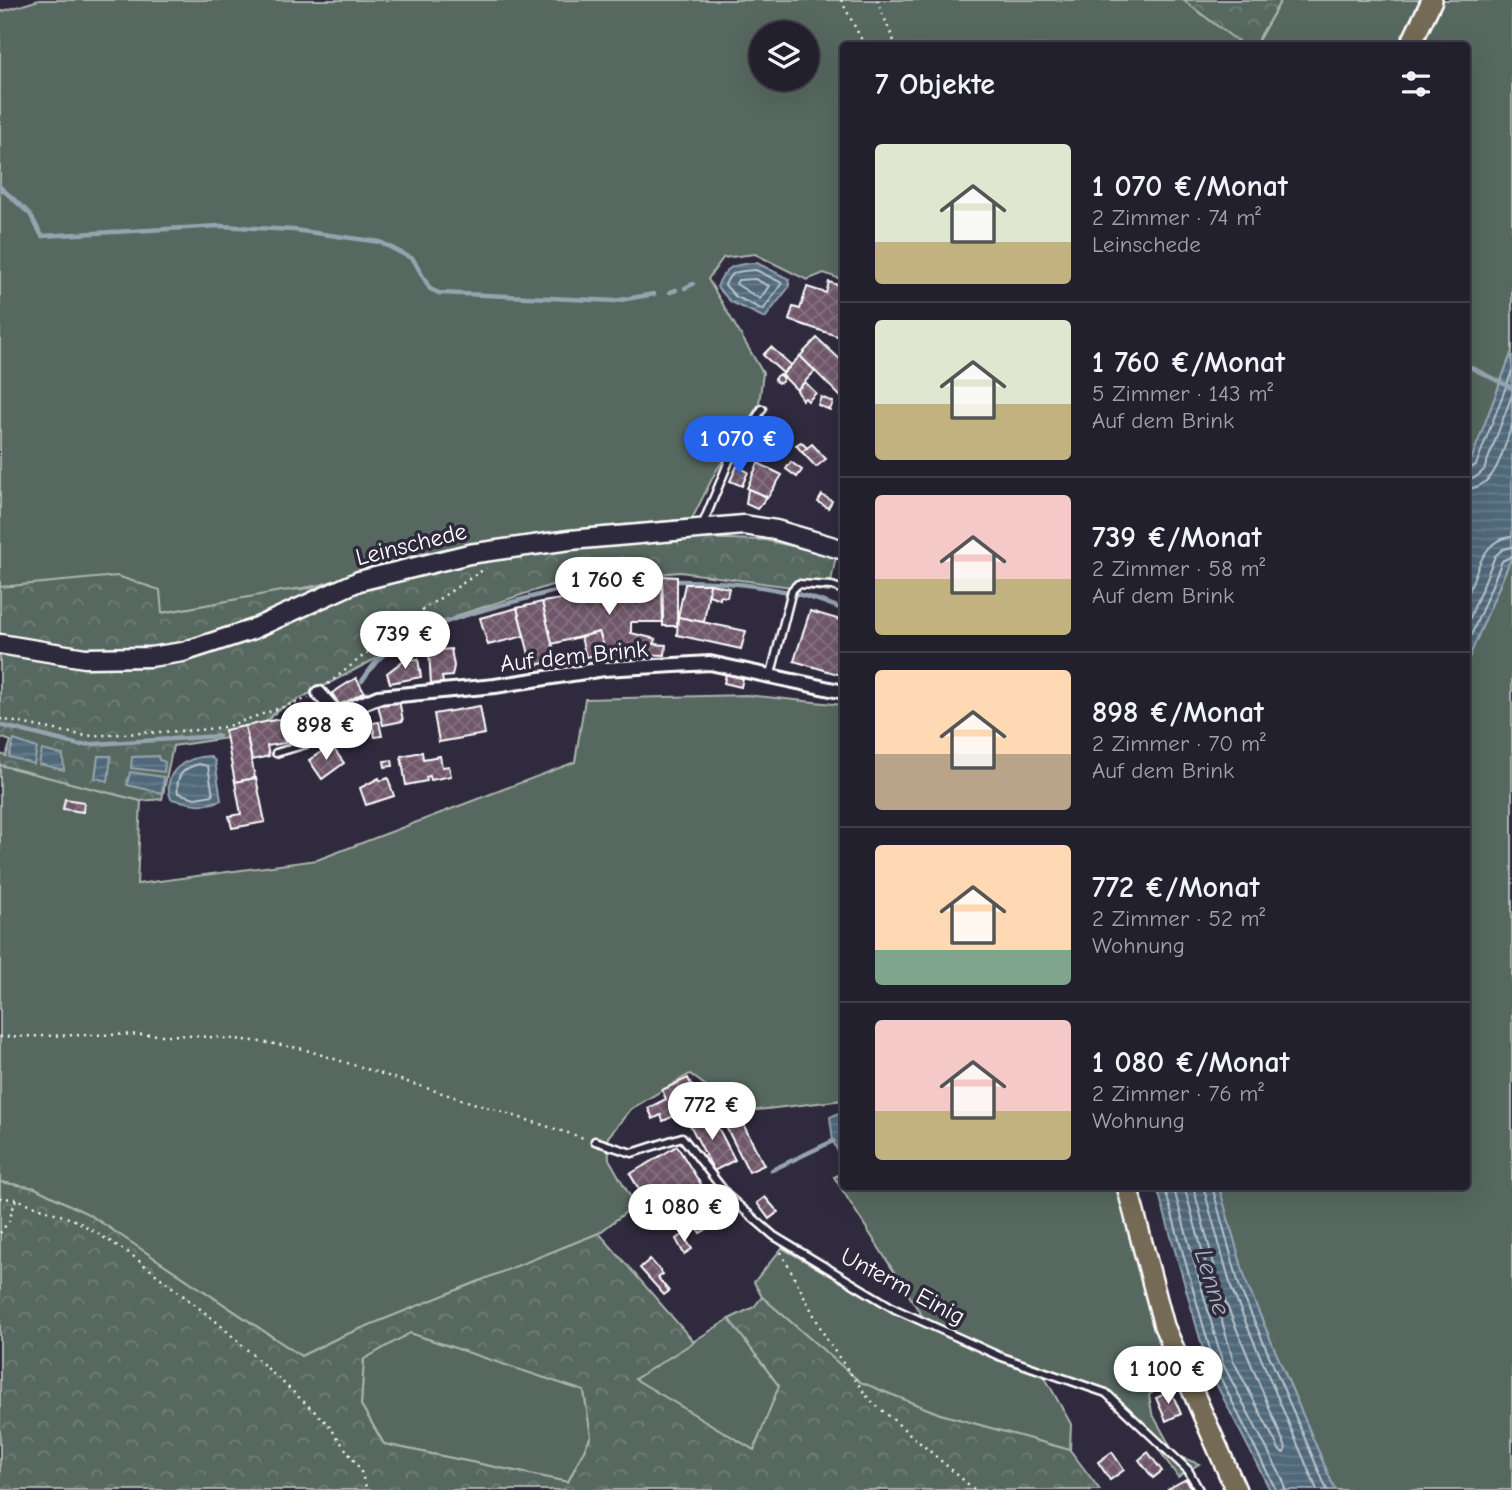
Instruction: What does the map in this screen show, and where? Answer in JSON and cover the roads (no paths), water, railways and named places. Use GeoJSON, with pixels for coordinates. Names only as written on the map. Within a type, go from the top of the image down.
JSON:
{"type":"FeatureCollection","features":[{"type":"Feature","properties":{"kind":"main road"},"geometry":{"type":"LineString","coordinates":[[1412,42],[1432,0]]}},
{"type":"Feature","properties":{"kind":"main road","name":"Leinschede"},"geometry":{"type":"LineString","coordinates":[[0,644],[85,658],[150,657],[183,652],[251,630],[359,581],[418,565],[505,548],[701,528],[762,527],[840,549]]}},
{"type":"Feature","properties":{"kind":"main road"},"geometry":{"type":"LineString","coordinates":[[1128,1190],[1164,1326],[1236,1490]]}},
{"type":"Feature","properties":{"kind":"street","name":"Auf dem Brink"},"geometry":{"type":"LineString","coordinates":[[337,714],[378,696],[495,685],[604,669],[710,663],[840,691]]}},
{"type":"Feature","properties":{"kind":"street"},"geometry":{"type":"LineString","coordinates":[[319,693],[337,714]]}},
{"type":"Feature","properties":{"kind":"lane"},"geometry":{"type":"LineString","coordinates":[[701,528],[729,461],[762,408]]}},
{"type":"Feature","properties":{"kind":"lane"},"geometry":{"type":"LineString","coordinates":[[771,674],[792,590],[798,584],[840,589]]}},
{"type":"Feature","properties":{"kind":"lane"},"geometry":{"type":"LineString","coordinates":[[276,753],[306,744],[337,714]]}},
{"type":"Feature","properties":{"kind":"lane","name":"Unterm Einig"},"geometry":{"type":"LineString","coordinates":[[595,1141],[632,1153],[682,1137],[729,1197],[774,1236],[895,1310],[999,1356],[1106,1393],[1188,1470],[1199,1490]]}},
{"type":"Feature","properties":{"kind":"water"},"geometry":{"type":"Polygon","coordinates":[[[757,263],[789,279],[789,287],[765,318],[731,302],[717,287],[727,270],[732,267],[757,263]]]}},
{"type":"Feature","properties":{"kind":"water"},"geometry":{"type":"Polygon","coordinates":[[[1512,352],[1512,556],[1470,655],[1470,463],[1512,352]]]}},
{"type":"Feature","properties":{"kind":"water"},"geometry":{"type":"Polygon","coordinates":[[[14,740],[37,748],[34,764],[9,757],[14,740]]]}},
{"type":"Feature","properties":{"kind":"water"},"geometry":{"type":"Polygon","coordinates":[[[42,750],[63,755],[64,770],[39,764],[42,750]]]}},
{"type":"Feature","properties":{"kind":"water"},"geometry":{"type":"Polygon","coordinates":[[[98,756],[111,756],[108,781],[95,778],[98,756]]]}},
{"type":"Feature","properties":{"kind":"water"},"geometry":{"type":"Polygon","coordinates":[[[158,756],[159,760],[165,762],[164,772],[131,768],[132,757],[158,756]]]}},
{"type":"Feature","properties":{"kind":"water"},"geometry":{"type":"Polygon","coordinates":[[[210,756],[215,761],[221,800],[202,804],[171,799],[169,781],[178,767],[192,759],[210,756]]]}},
{"type":"Feature","properties":{"kind":"water"},"geometry":{"type":"Polygon","coordinates":[[[130,772],[164,777],[162,793],[127,785],[130,772]]]}},
{"type":"Feature","properties":{"kind":"water"},"geometry":{"type":"Polygon","coordinates":[[[840,1112],[840,1154],[833,1141],[830,1117],[840,1112]]]}},
{"type":"Feature","properties":{"kind":"water","name":"Lenne"},"geometry":{"type":"Polygon","coordinates":[[[1158,1190],[1220,1190],[1247,1285],[1335,1490],[1270,1490],[1209,1370],[1158,1190]]]}},
{"type":"Feature","properties":{"kind":"waterway"},"geometry":{"type":"LineString","coordinates":[[0,187],[30,214],[42,236],[220,226],[294,230],[380,242],[413,259],[430,289],[439,293],[615,301],[654,294]]}},
{"type":"Feature","properties":{"kind":"waterway"},"geometry":{"type":"LineString","coordinates":[[685,288],[693,284]]}},
{"type":"Feature","properties":{"kind":"waterway"},"geometry":{"type":"LineString","coordinates":[[670,292],[676,290]]}},
{"type":"Feature","properties":{"kind":"waterway"},"geometry":{"type":"LineString","coordinates":[[1470,367],[1512,388]]}},
{"type":"Feature","properties":{"kind":"waterway"},"geometry":{"type":"LineString","coordinates":[[679,581],[763,587],[805,596],[840,608]]}},
{"type":"Feature","properties":{"kind":"waterway"},"geometry":{"type":"LineString","coordinates":[[362,681],[382,656],[397,644],[417,634],[465,616],[558,590]]}},
{"type":"Feature","properties":{"kind":"waterway"},"geometry":{"type":"LineString","coordinates":[[282,718],[320,707]]}},
{"type":"Feature","properties":{"kind":"waterway"},"geometry":{"type":"LineString","coordinates":[[0,725],[79,745],[219,736]]}},
{"type":"Feature","properties":{"kind":"waterway"},"geometry":{"type":"LineString","coordinates":[[772,1170],[833,1141]]}}]}
